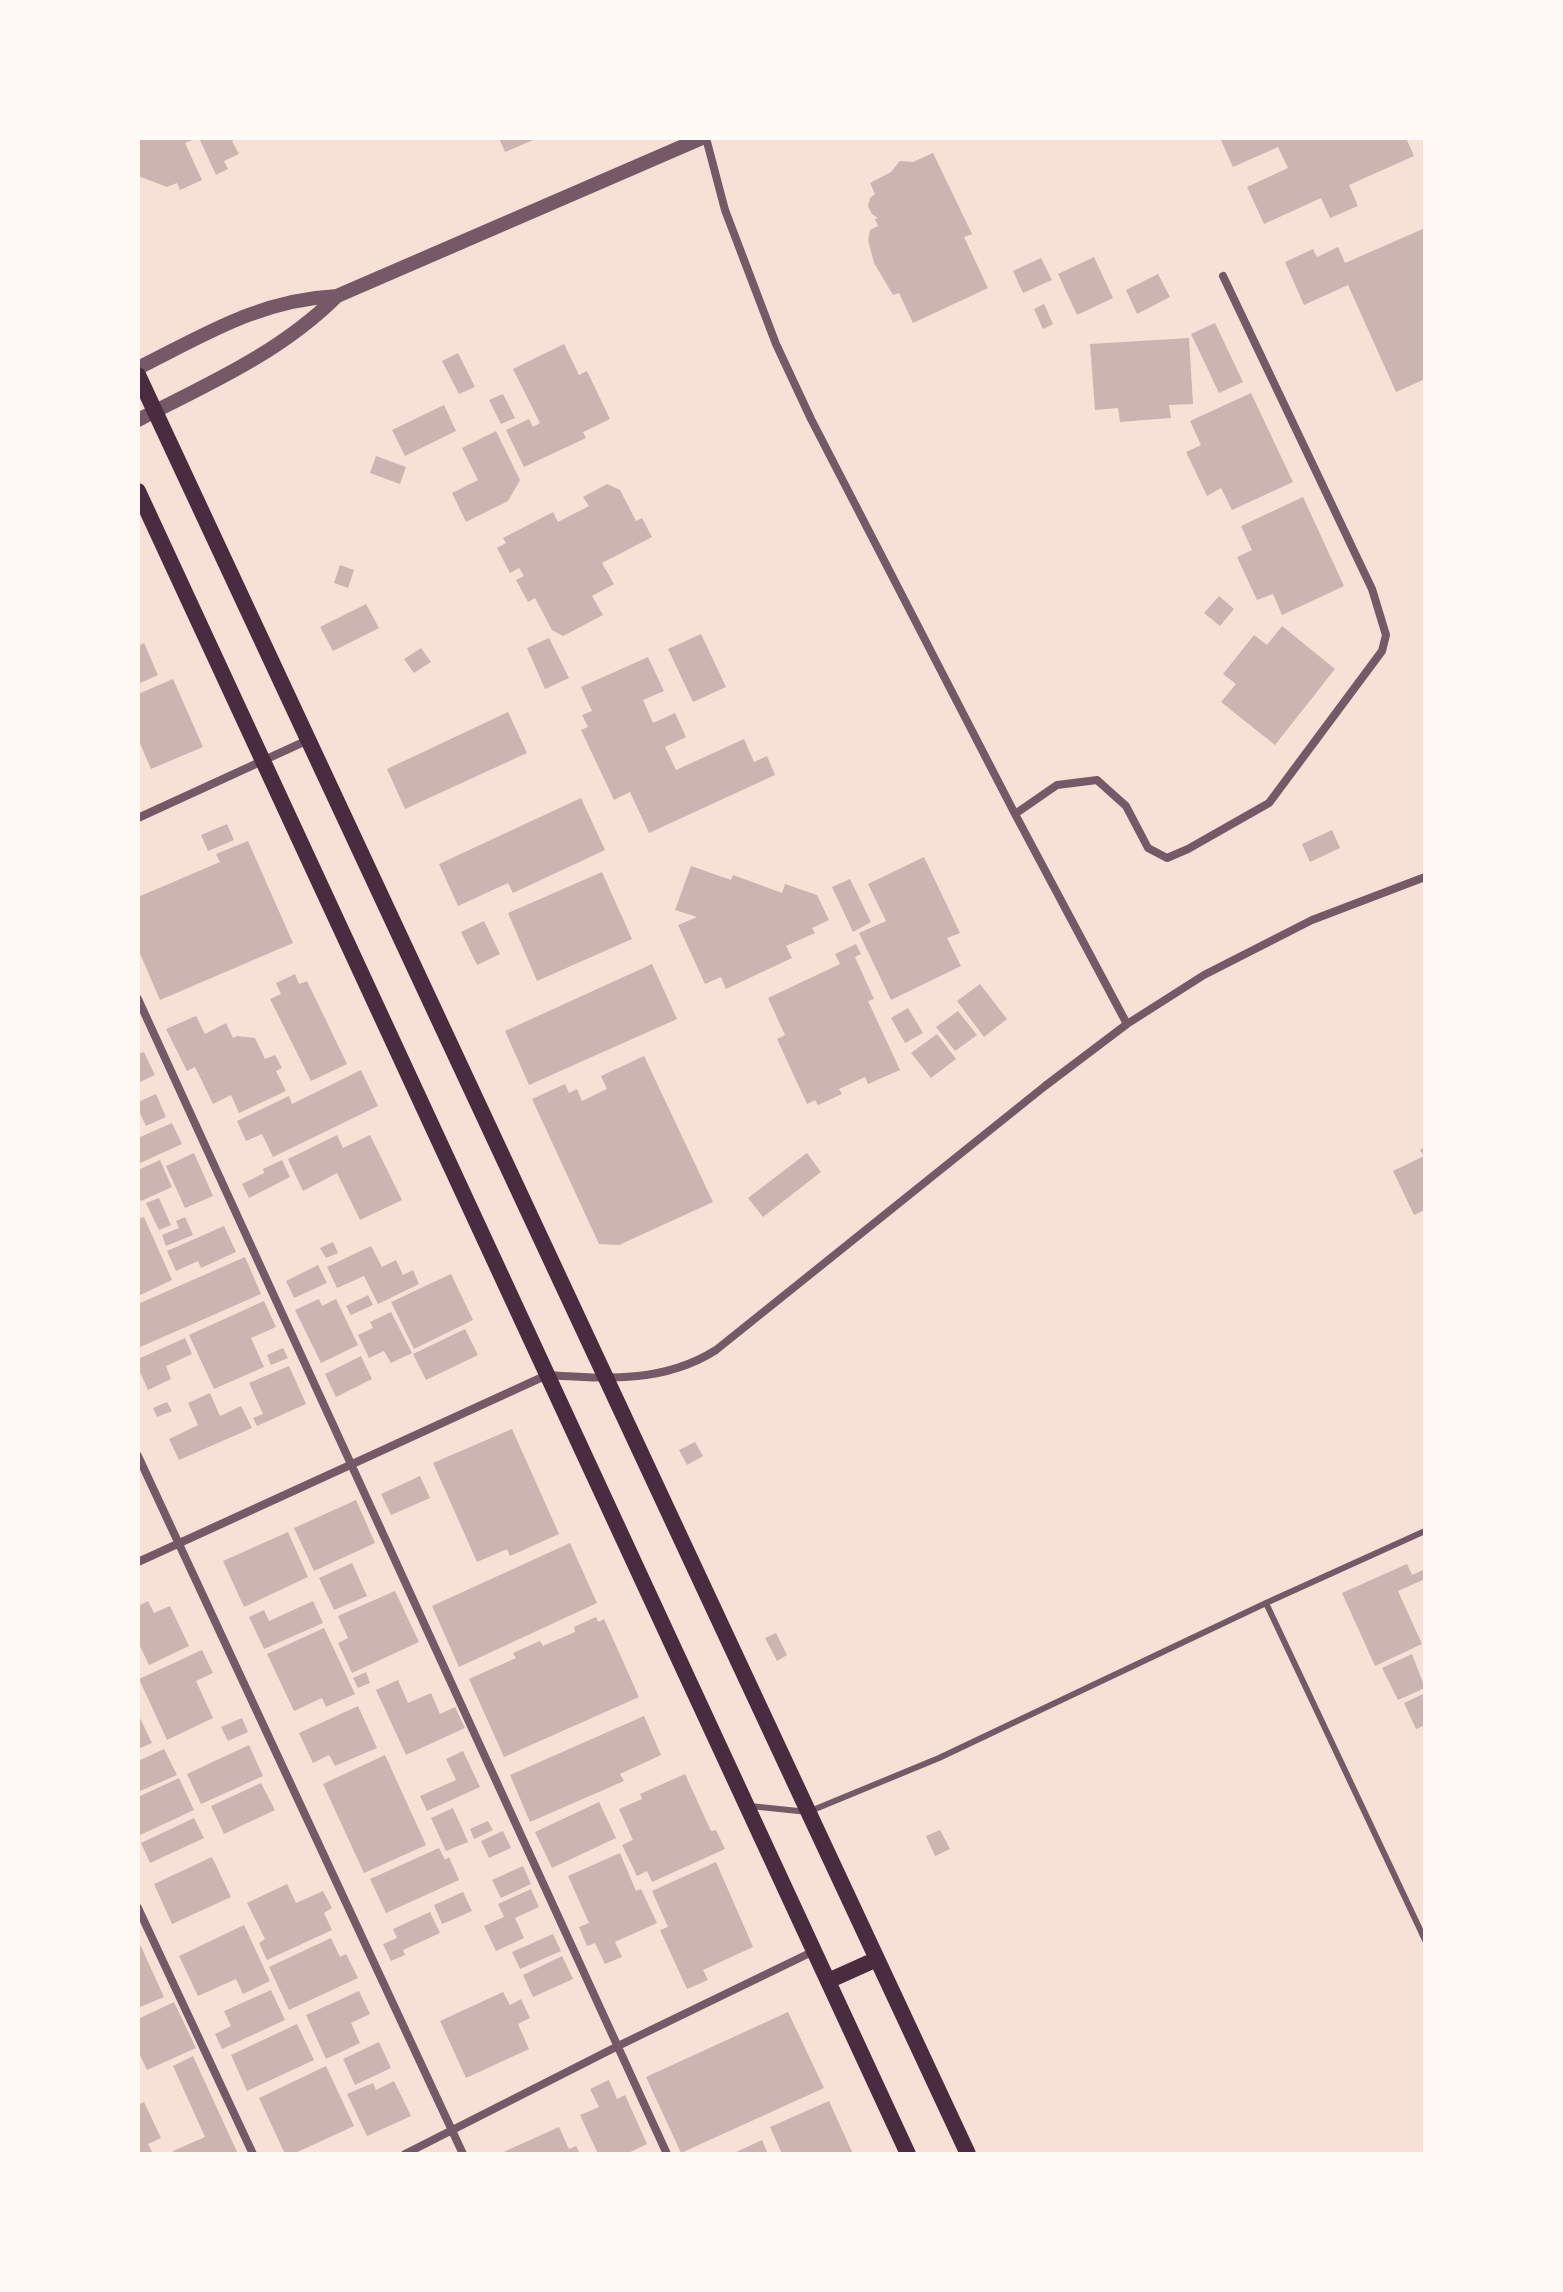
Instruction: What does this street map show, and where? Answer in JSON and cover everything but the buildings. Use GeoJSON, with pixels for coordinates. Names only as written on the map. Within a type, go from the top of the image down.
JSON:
{"type":"FeatureCollection","features":[{"type":"Feature","properties":{"kind":"main road"},"geometry":{"type":"LineString","coordinates":[[138,375],[968,2154]]}},
{"type":"Feature","properties":{"kind":"main road"},"geometry":{"type":"LineString","coordinates":[[138,491],[908,2154]]}},
{"type":"Feature","properties":{"kind":"main road"},"geometry":{"type":"LineString","coordinates":[[828,1981],[877,1959]]}},
{"type":"Feature","properties":{"kind":"street"},"geometry":{"type":"LineString","coordinates":[[138,368],[260,309],[337,296],[704,138],[725,210],[776,344],[811,419],[1127,1024]]}},
{"type":"Feature","properties":{"kind":"street"},"geometry":{"type":"LineString","coordinates":[[1015,814],[1057,785],[1097,780],[1126,806],[1148,848],[1167,858],[1188,849],[1269,803],[1382,651],[1386,635],[1372,589],[1223,276]]}},
{"type":"Feature","properties":{"kind":"street"},"geometry":{"type":"LineString","coordinates":[[138,420],[276,347],[337,296]]}},
{"type":"Feature","properties":{"kind":"street"},"geometry":{"type":"LineString","coordinates":[[138,818],[308,740]]}},
{"type":"Feature","properties":{"kind":"street"},"geometry":{"type":"LineString","coordinates":[[138,1562],[547,1375],[606,1379],[647,1377],[697,1362],[1127,1024],[1204,975],[1312,920],[1425,877]]}},
{"type":"Feature","properties":{"kind":"street"},"geometry":{"type":"LineString","coordinates":[[138,999],[667,2154]]}},
{"type":"Feature","properties":{"kind":"street"},"geometry":{"type":"LineString","coordinates":[[138,1456],[463,2154]]}},
{"type":"Feature","properties":{"kind":"street"},"geometry":{"type":"LineString","coordinates":[[138,1908],[253,2154]]}},
{"type":"Feature","properties":{"kind":"street"},"geometry":{"type":"LineString","coordinates":[[405,2154],[814,1951]]}},
{"type":"Feature","properties":{"kind":"lane"},"geometry":{"type":"LineString","coordinates":[[747,1805],[808,1812],[939,1758],[1425,1531]]}},
{"type":"Feature","properties":{"kind":"lane"},"geometry":{"type":"LineString","coordinates":[[1266,1603],[1425,1940]]}}]}
